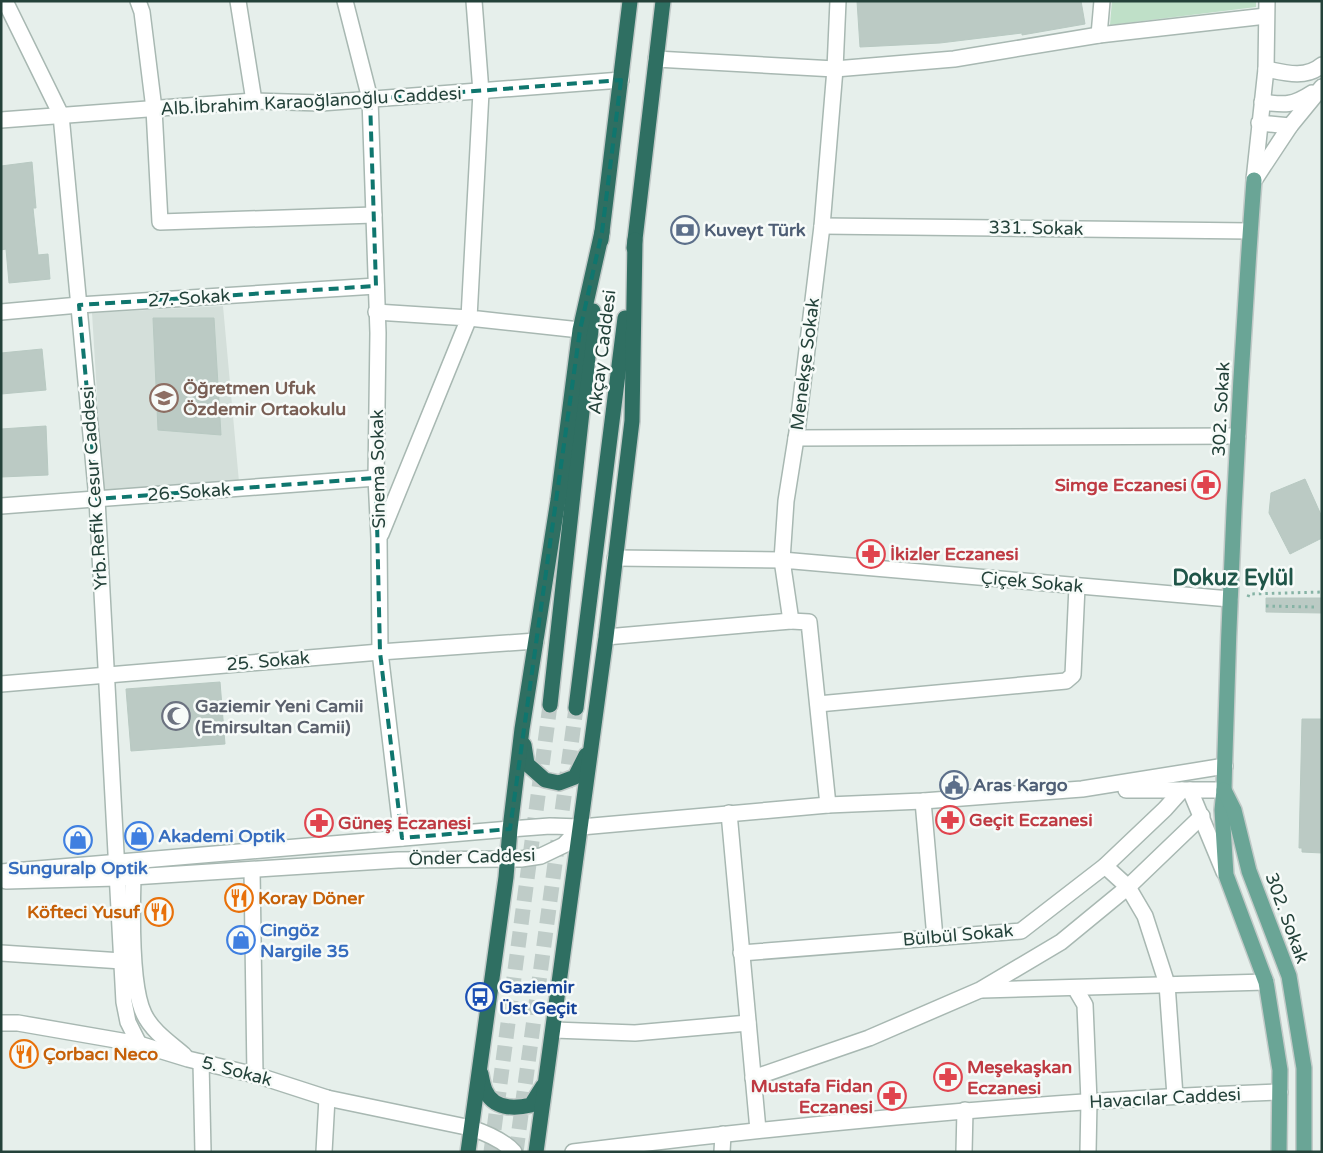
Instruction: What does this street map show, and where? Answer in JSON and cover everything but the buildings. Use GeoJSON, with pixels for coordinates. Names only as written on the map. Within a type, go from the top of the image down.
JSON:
{"type":"FeatureCollection","features":[{"type":"Feature","properties":{"kind":"highway","name":"Akçay Caddesi"},"geometry":{"type":"LineString","coordinates":[[550,705],[602,232],[630,1]]}},
{"type":"Feature","properties":{"kind":"highway","name":"Akçay Caddesi"},"geometry":{"type":"LineString","coordinates":[[576,708],[663,1]]}},
{"type":"Feature","properties":{"kind":"highway"},"geometry":{"type":"LineString","coordinates":[[468,1152],[508,858],[522,729],[558,500],[580,330],[602,232]]}},
{"type":"Feature","properties":{"kind":"highway"},"geometry":{"type":"LineString","coordinates":[[536,1152],[592,744],[632,421],[635,240]]}},
{"type":"Feature","properties":{"kind":"highway"},"geometry":{"type":"LineString","coordinates":[[522,729],[527,764],[545,780],[559,783],[575,777],[592,744]]}},
{"type":"Feature","properties":{"kind":"highway"},"geometry":{"type":"LineString","coordinates":[[480,1068],[485,1092],[494,1101],[503,1106],[516,1108],[530,1105],[546,1080]]}},
{"type":"Feature","properties":{"kind":"main road","name":"302. Sokak"},"geometry":{"type":"LineString","coordinates":[[1254,180],[1238,436],[1222,810],[1226,875],[1266,982],[1280,1070],[1280,1152]]}},
{"type":"Feature","properties":{"kind":"main road","name":"302. Sokak"},"geometry":{"type":"LineString","coordinates":[[1224,790],[1234,810],[1250,870],[1289,976],[1304,1068],[1304,1152]]}},
{"type":"Feature","properties":{"kind":"street"},"geometry":{"type":"LineString","coordinates":[[5,1],[61,115]]}},
{"type":"Feature","properties":{"kind":"street"},"geometry":{"type":"LineString","coordinates":[[138,1],[142,12],[154,109],[160,222],[374,215]]}},
{"type":"Feature","properties":{"kind":"street"},"geometry":{"type":"LineString","coordinates":[[238,1],[254,101]]}},
{"type":"Feature","properties":{"kind":"street","name":"Sinema Sokak"},"geometry":{"type":"LineString","coordinates":[[345,1],[370,98],[378,334],[376,478],[379,538],[380,652],[402,838]]}},
{"type":"Feature","properties":{"kind":"street"},"geometry":{"type":"LineString","coordinates":[[379,538],[469,318],[481,92],[474,1]]}},
{"type":"Feature","properties":{"kind":"street","name":"Menekşe Sokak"},"geometry":{"type":"LineString","coordinates":[[782,560],[786,500],[796,438],[822,226],[835,69],[838,1]]}},
{"type":"Feature","properties":{"kind":"street"},"geometry":{"type":"LineString","coordinates":[[1099,35],[1102,1]]}},
{"type":"Feature","properties":{"kind":"street"},"geometry":{"type":"LineString","coordinates":[[656,59],[835,69],[954,59],[1267,9],[1266,68],[1254,180]]}},
{"type":"Feature","properties":{"kind":"street"},"geometry":{"type":"LineString","coordinates":[[1266,68],[1289,73],[1307,73],[1322,65]]}},
{"type":"Feature","properties":{"kind":"street","name":"Alb.İbrahim Karaoğlanoğlu Caddesi"},"geometry":{"type":"LineString","coordinates":[[1,120],[254,101],[321,103],[621,80]]}},
{"type":"Feature","properties":{"kind":"street"},"geometry":{"type":"LineString","coordinates":[[1262,102],[1282,105],[1299,102],[1322,87]]}},
{"type":"Feature","properties":{"kind":"street"},"geometry":{"type":"LineString","coordinates":[[1254,180],[1290,126],[1322,87]]}},
{"type":"Feature","properties":{"kind":"street","name":"Yrb.Refik Cesur Caddesi"},"geometry":{"type":"LineString","coordinates":[[61,115],[97,498],[124,1002],[128,1022],[139,1044]]}},
{"type":"Feature","properties":{"kind":"street"},"geometry":{"type":"LineString","coordinates":[[1259,124],[1290,126]]}},
{"type":"Feature","properties":{"kind":"street","name":"331. Sokak"},"geometry":{"type":"LineString","coordinates":[[822,226],[1250,230]]}},
{"type":"Feature","properties":{"kind":"street","name":"27. Sokak"},"geometry":{"type":"LineString","coordinates":[[1,312],[78,305],[376,286]]}},
{"type":"Feature","properties":{"kind":"street"},"geometry":{"type":"LineString","coordinates":[[376,312],[469,318],[580,330]]}},
{"type":"Feature","properties":{"kind":"street"},"geometry":{"type":"LineString","coordinates":[[796,438],[1238,436]]}},
{"type":"Feature","properties":{"kind":"street","name":"26. Sokak"},"geometry":{"type":"LineString","coordinates":[[1,506],[376,478]]}},
{"type":"Feature","properties":{"kind":"street"},"geometry":{"type":"LineString","coordinates":[[615,558],[782,560],[791,621]]}},
{"type":"Feature","properties":{"kind":"street","name":"Çiçek Sokak"},"geometry":{"type":"LineString","coordinates":[[782,560],[1230,599]]}},
{"type":"Feature","properties":{"kind":"street"},"geometry":{"type":"LineString","coordinates":[[818,704],[1066,681],[1073,675],[1077,586]]}},
{"type":"Feature","properties":{"kind":"street"},"geometry":{"type":"LineString","coordinates":[[606,637],[791,621],[809,622],[828,805]]}},
{"type":"Feature","properties":{"kind":"street","name":"25. Sokak"},"geometry":{"type":"LineString","coordinates":[[1,684],[380,652],[536,641]]}},
{"type":"Feature","properties":{"kind":"street"},"geometry":{"type":"LineString","coordinates":[[581,827],[828,805],[923,801],[1082,789],[1225,766]]}},
{"type":"Feature","properties":{"kind":"street"},"geometry":{"type":"LineString","coordinates":[[1082,789],[1224,790]]}},
{"type":"Feature","properties":{"kind":"street"},"geometry":{"type":"LineString","coordinates":[[1186,790],[1202,816],[1226,875]]}},
{"type":"Feature","properties":{"kind":"street","name":"Bülbül Sokak"},"geometry":{"type":"LineString","coordinates":[[741,953],[1021,931],[1105,866],[1186,790]]}},
{"type":"Feature","properties":{"kind":"street"},"geometry":{"type":"LineString","coordinates":[[923,801],[936,938]]}},
{"type":"Feature","properties":{"kind":"street"},"geometry":{"type":"LineString","coordinates":[[730,813],[758,1130]]}},
{"type":"Feature","properties":{"kind":"street"},"geometry":{"type":"LineString","coordinates":[[753,1078],[869,1038],[980,990],[1061,942],[1128,887],[1202,816]]}},
{"type":"Feature","properties":{"kind":"street","name":"Önder Caddesi"},"geometry":{"type":"LineString","coordinates":[[1,872],[510,829],[550,826],[581,827]]}},
{"type":"Feature","properties":{"kind":"street","name":"Önder Caddesi"},"geometry":{"type":"LineString","coordinates":[[1,881],[117,878],[398,860],[521,859],[541,856],[564,845],[581,827]]}},
{"type":"Feature","properties":{"kind":"street"},"geometry":{"type":"LineString","coordinates":[[116,862],[133,877],[134,960],[139,1002],[144,1016],[154,1029],[194,1060],[203,1152]]}},
{"type":"Feature","properties":{"kind":"street"},"geometry":{"type":"LineString","coordinates":[[1105,866],[1128,887],[1145,916],[1167,984],[1175,1096]]}},
{"type":"Feature","properties":{"kind":"street"},"geometry":{"type":"LineString","coordinates":[[252,870],[255,1075]]}},
{"type":"Feature","properties":{"kind":"street"},"geometry":{"type":"LineString","coordinates":[[1,953],[122,961]]}},
{"type":"Feature","properties":{"kind":"street"},"geometry":{"type":"LineString","coordinates":[[980,990],[1266,982]]}},
{"type":"Feature","properties":{"kind":"street"},"geometry":{"type":"LineString","coordinates":[[1075,988],[1085,1004],[1089,1101],[1088,1152]]}},
{"type":"Feature","properties":{"kind":"street","name":"5. Sokak"},"geometry":{"type":"LineString","coordinates":[[1,1023],[18,1023],[139,1044],[255,1075],[327,1098],[471,1128],[487,1133],[514,1152]]}},
{"type":"Feature","properties":{"kind":"street"},"geometry":{"type":"LineString","coordinates":[[554,1030],[635,1033],[748,1023]]}},
{"type":"Feature","properties":{"kind":"street","name":"Havacılar Caddesi"},"geometry":{"type":"LineString","coordinates":[[573,1152],[758,1130],[965,1110],[1175,1096],[1280,1092]]}},
{"type":"Feature","properties":{"kind":"street"},"geometry":{"type":"LineString","coordinates":[[324,1152],[327,1098]]}},
{"type":"Feature","properties":{"kind":"street"},"geometry":{"type":"LineString","coordinates":[[964,1152],[965,1110]]}},
{"type":"Feature","properties":{"kind":"street"},"geometry":{"type":"LineString","coordinates":[[722,1152],[723,1134]]}},
{"type":"Feature","properties":{"kind":"path"},"geometry":{"type":"LineString","coordinates":[[1248,600],[1248,594],[1322,592]]}},
{"type":"Feature","properties":{"kind":"path"},"geometry":{"type":"LineString","coordinates":[[1266,606],[1316,607]]}},
{"type":"Feature","properties":{"kind":"highlighted area"},"geometry":{"type":"Polygon","coordinates":[[[621,80],[602,232],[580,330],[510,829],[402,838],[380,652],[376,478],[97,499],[79,305],[376,286],[370,99],[621,80]]]}},
{"type":"Feature","properties":{"kind":"shaded area","name":"Öğretmen Ufuk Özdemir Ortaokulu"},"geometry":{"type":"Polygon","coordinates":[[[223,306],[239,482],[103,492],[92,313],[223,306]]]}},
{"type":"Feature","properties":{"kind":"green space"},"geometry":{"type":"Polygon","coordinates":[[[1112,1],[1256,1],[1256,7],[1110,25],[1112,1]]]}},
{"type":"Feature","properties":{"kind":"tunnel"},"geometry":{"type":"LineString","coordinates":[[491,1152],[550,705]]}},
{"type":"Feature","properties":{"kind":"tunnel"},"geometry":{"type":"LineString","coordinates":[[516,1152],[576,708]]}},
{"type":"Feature","properties":{"kind":"place","name":"Kuveyt Türk"},"geometry":{"type":"Point","coordinates":[685,230]}},
{"type":"Feature","properties":{"kind":"place","name":"Öğretmen Ufuk Özdemir Ortaokulu"},"geometry":{"type":"Point","coordinates":[164,398]}},
{"type":"Feature","properties":{"kind":"place","name":"Simge Eczanesi"},"geometry":{"type":"Point","coordinates":[1206,485]}},
{"type":"Feature","properties":{"kind":"place","name":"İkizler Eczanesi"},"geometry":{"type":"Point","coordinates":[871,554]}},
{"type":"Feature","properties":{"kind":"place","name":"Gaziemir Yeni Camii (Emirsultan Camii)"},"geometry":{"type":"Point","coordinates":[176,716]}},
{"type":"Feature","properties":{"kind":"place","name":"Aras Kargo"},"geometry":{"type":"Point","coordinates":[954,785]}},
{"type":"Feature","properties":{"kind":"place","name":"Geçit Eczanesi"},"geometry":{"type":"Point","coordinates":[950,820]}},
{"type":"Feature","properties":{"kind":"place","name":"Güneş Eczanesi"},"geometry":{"type":"Point","coordinates":[319,823]}},
{"type":"Feature","properties":{"kind":"place","name":"Akademi Optik"},"geometry":{"type":"Point","coordinates":[139,836]}},
{"type":"Feature","properties":{"kind":"place","name":"Sunguralp Optik"},"geometry":{"type":"Point","coordinates":[78,840]}},
{"type":"Feature","properties":{"kind":"place","name":"Koray Döner"},"geometry":{"type":"Point","coordinates":[239,898]}},
{"type":"Feature","properties":{"kind":"place","name":"Köfteci Yusuf"},"geometry":{"type":"Point","coordinates":[159,912]}},
{"type":"Feature","properties":{"kind":"place","name":"Cingöz Nargile 35"},"geometry":{"type":"Point","coordinates":[241,940]}},
{"type":"Feature","properties":{"kind":"place","name":"Gaziemir Üst Geçit"},"geometry":{"type":"Point","coordinates":[480,997]}},
{"type":"Feature","properties":{"kind":"place","name":"Çorbacı Neco"},"geometry":{"type":"Point","coordinates":[24,1054]}},
{"type":"Feature","properties":{"kind":"place","name":"Meşekaşkan Eczanesi"},"geometry":{"type":"Point","coordinates":[948,1077]}},
{"type":"Feature","properties":{"kind":"place","name":"Mustafa Fidan Eczanesi"},"geometry":{"type":"Point","coordinates":[892,1096]}},
{"type":"Feature","properties":{"kind":"district","name":"Dokuz Eylül"},"geometry":{"type":"Point","coordinates":[1233,577]}}]}
